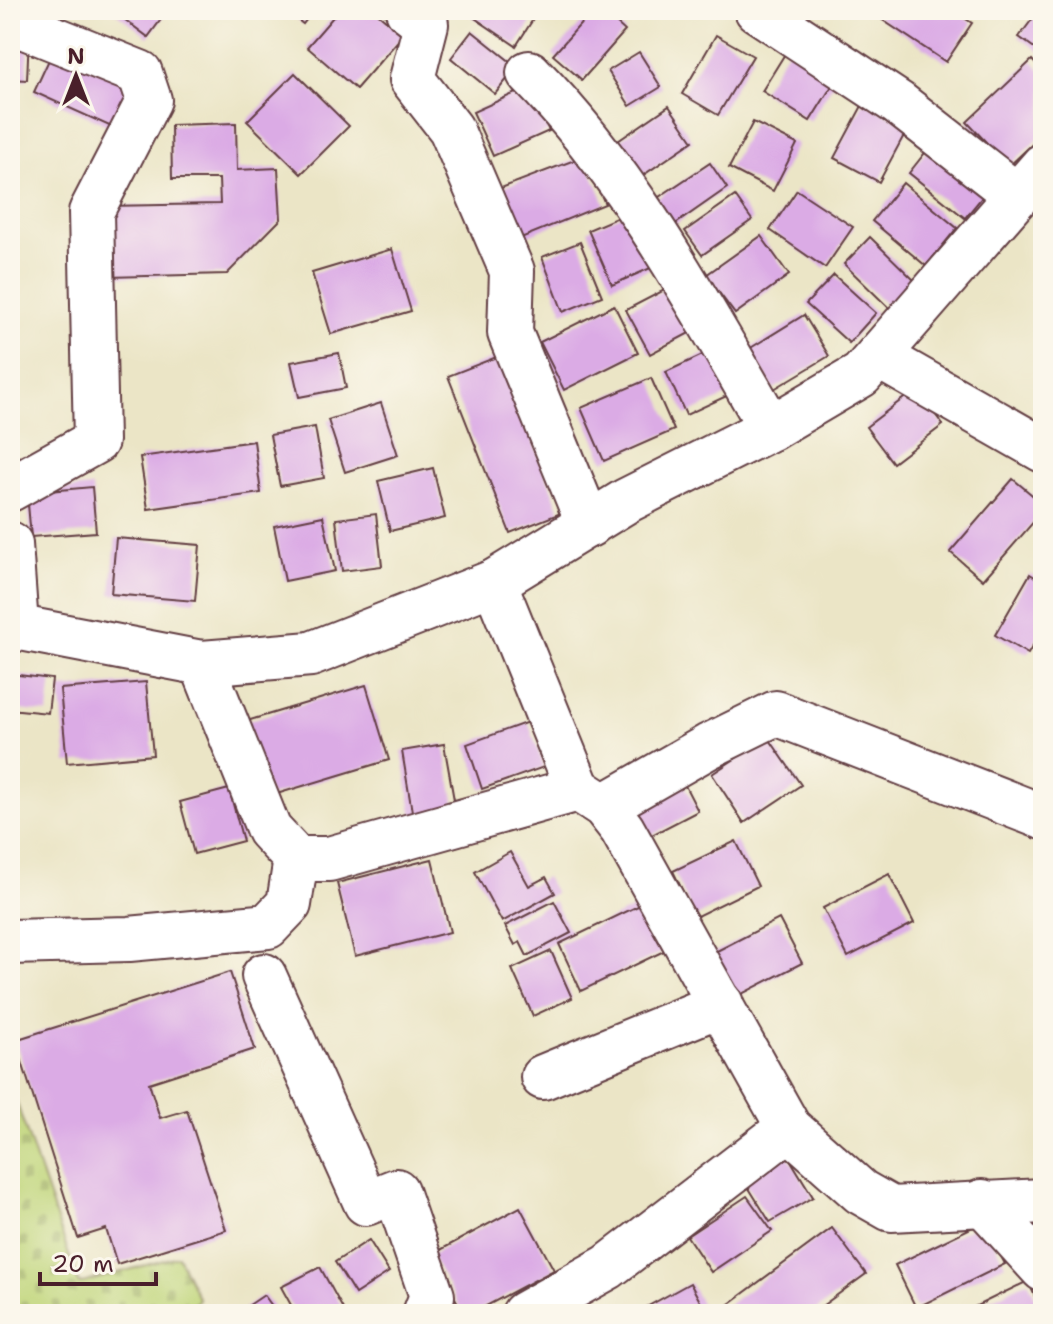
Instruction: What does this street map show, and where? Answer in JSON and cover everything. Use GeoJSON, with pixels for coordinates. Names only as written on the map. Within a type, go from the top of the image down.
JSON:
{"type":"FeatureCollection","features":[{"type":"Feature","properties":{"kind":"street"},"geometry":{"type":"LineString","coordinates":[[408,10],[426,24],[412,79],[451,129],[512,271],[510,333],[589,525]]}},
{"type":"Feature","properties":{"kind":"street"},"geometry":{"type":"LineString","coordinates":[[10,544],[13,626],[202,663],[311,654],[494,582],[626,501],[771,428],[861,375],[1030,181],[898,103],[757,10]]}},
{"type":"Feature","properties":{"kind":"street"},"geometry":{"type":"LineString","coordinates":[[10,21],[140,73],[149,100],[91,212],[96,441],[10,489]]}},
{"type":"Feature","properties":{"kind":"street"},"geometry":{"type":"LineString","coordinates":[[529,73],[571,116],[666,249],[771,428]]}},
{"type":"Feature","properties":{"kind":"street"},"geometry":{"type":"LineString","coordinates":[[878,356],[1043,450]]}},
{"type":"Feature","properties":{"kind":"street"},"geometry":{"type":"LineString","coordinates":[[494,582],[591,798],[622,829],[789,1128],[861,1192],[891,1209],[1043,1201]]}},
{"type":"Feature","properties":{"kind":"street"},"geometry":{"type":"LineString","coordinates":[[202,663],[269,830],[296,859],[329,859],[591,798],[776,713],[1043,817]]}},
{"type":"Feature","properties":{"kind":"street"},"geometry":{"type":"LineString","coordinates":[[10,942],[129,939],[268,926],[289,904],[296,859]]}},
{"type":"Feature","properties":{"kind":"street"},"geometry":{"type":"LineString","coordinates":[[264,976],[366,1203],[396,1191],[432,1296],[425,1314]]}},
{"type":"Feature","properties":{"kind":"street"},"geometry":{"type":"LineString","coordinates":[[543,1077],[721,1004]]}},
{"type":"Feature","properties":{"kind":"street"},"geometry":{"type":"LineString","coordinates":[[524,1314],[608,1267],[789,1128]]}},
{"type":"Feature","properties":{"kind":"street"},"geometry":{"type":"LineString","coordinates":[[982,1202],[1043,1269]]}},
{"type":"Feature","properties":{"kind":"green space"},"geometry":{"type":"Polygon","coordinates":[[[10,1084],[79,1284],[178,1256],[199,1300],[179,1314],[10,1314],[10,1084]]]}},
{"type":"Feature","properties":{"kind":"building"},"geometry":{"type":"Polygon","coordinates":[[[112,10],[168,10],[148,37],[112,10]]]}},
{"type":"Feature","properties":{"kind":"building"},"geometry":{"type":"Polygon","coordinates":[[[285,10],[314,10],[303,24],[285,10]]]}},
{"type":"Feature","properties":{"kind":"building"},"geometry":{"type":"Polygon","coordinates":[[[339,10],[374,10],[403,35],[356,89],[307,47],[339,10]]]}},
{"type":"Feature","properties":{"kind":"building"},"geometry":{"type":"Polygon","coordinates":[[[463,10],[539,10],[516,46],[463,10]]]}},
{"type":"Feature","properties":{"kind":"building"},"geometry":{"type":"Polygon","coordinates":[[[593,10],[602,10],[625,31],[582,80],[553,55],[593,10]]]}},
{"type":"Feature","properties":{"kind":"building"},"geometry":{"type":"Polygon","coordinates":[[[883,10],[952,10],[972,23],[946,62],[878,17],[883,10]]]}},
{"type":"Feature","properties":{"kind":"building"},"geometry":{"type":"Polygon","coordinates":[[[1039,10],[1043,10],[1043,54],[1019,37],[1039,10]]]}},
{"type":"Feature","properties":{"kind":"building"},"geometry":{"type":"Polygon","coordinates":[[[472,31],[517,67],[495,94],[451,58],[472,31]]]}},
{"type":"Feature","properties":{"kind":"building"},"geometry":{"type":"Polygon","coordinates":[[[10,34],[29,35],[27,80],[10,79],[10,34]]]}},
{"type":"Feature","properties":{"kind":"building"},"geometry":{"type":"Polygon","coordinates":[[[716,35],[753,56],[718,115],[682,94],[716,35]]]}},
{"type":"Feature","properties":{"kind":"building"},"geometry":{"type":"Polygon","coordinates":[[[791,44],[840,73],[810,121],[762,91],[791,44]]]}},
{"type":"Feature","properties":{"kind":"building"},"geometry":{"type":"Polygon","coordinates":[[[53,51],[134,87],[116,129],[34,92],[53,51]]]}},
{"type":"Feature","properties":{"kind":"building"},"geometry":{"type":"Polygon","coordinates":[[[639,52],[661,87],[630,106],[608,71],[639,52]]]}},
{"type":"Feature","properties":{"kind":"building"},"geometry":{"type":"Polygon","coordinates":[[[1032,60],[1043,72],[1043,134],[1009,166],[967,122],[1032,60]]]}},
{"type":"Feature","properties":{"kind":"building"},"geometry":{"type":"Polygon","coordinates":[[[295,73],[349,126],[301,174],[247,121],[295,73]]]}},
{"type":"Feature","properties":{"kind":"building"},"geometry":{"type":"Polygon","coordinates":[[[529,87],[549,131],[493,156],[473,112],[529,87]]]}},
{"type":"Feature","properties":{"kind":"building"},"geometry":{"type":"Polygon","coordinates":[[[864,102],[909,126],[879,182],[834,158],[864,102]]]}},
{"type":"Feature","properties":{"kind":"building"},"geometry":{"type":"Polygon","coordinates":[[[669,106],[693,141],[639,178],[615,143],[669,106]]]}},
{"type":"Feature","properties":{"kind":"building"},"geometry":{"type":"Polygon","coordinates":[[[753,122],[797,144],[773,191],[729,168],[753,122]]]}},
{"type":"Feature","properties":{"kind":"building"},"geometry":{"type":"Polygon","coordinates":[[[236,123],[237,170],[278,168],[281,219],[227,274],[107,277],[105,206],[220,204],[219,179],[172,179],[171,125],[236,123]]]}},
{"type":"Feature","properties":{"kind":"building"},"geometry":{"type":"Polygon","coordinates":[[[10,142],[16,168],[10,169],[10,142]]]}},
{"type":"Feature","properties":{"kind":"building"},"geometry":{"type":"Polygon","coordinates":[[[932,144],[988,190],[965,218],[909,173],[932,144]]]}},
{"type":"Feature","properties":{"kind":"building"},"geometry":{"type":"Polygon","coordinates":[[[585,156],[605,204],[521,238],[501,188],[585,156]]]}},
{"type":"Feature","properties":{"kind":"building"},"geometry":{"type":"Polygon","coordinates":[[[710,163],[727,188],[674,225],[656,199],[710,163]]]}},
{"type":"Feature","properties":{"kind":"building"},"geometry":{"type":"Polygon","coordinates":[[[903,183],[957,228],[926,266],[872,221],[903,183]]]}},
{"type":"Feature","properties":{"kind":"building"},"geometry":{"type":"Polygon","coordinates":[[[797,190],[853,227],[825,268],[770,230],[797,190]]]}},
{"type":"Feature","properties":{"kind":"building"},"geometry":{"type":"Polygon","coordinates":[[[735,196],[752,220],[702,255],[685,231],[735,196]]]}},
{"type":"Feature","properties":{"kind":"building"},"geometry":{"type":"Polygon","coordinates":[[[630,212],[653,267],[612,285],[588,230],[630,212]]]}},
{"type":"Feature","properties":{"kind":"building"},"geometry":{"type":"Polygon","coordinates":[[[761,236],[789,275],[735,314],[706,275],[761,236]]]}},
{"type":"Feature","properties":{"kind":"building"},"geometry":{"type":"Polygon","coordinates":[[[870,237],[916,282],[890,309],[844,264],[870,237]]]}},
{"type":"Feature","properties":{"kind":"building"},"geometry":{"type":"Polygon","coordinates":[[[580,242],[602,296],[563,312],[542,257],[580,242]]]}},
{"type":"Feature","properties":{"kind":"building"},"geometry":{"type":"Polygon","coordinates":[[[392,249],[411,311],[331,334],[312,273],[392,249]]]}},
{"type":"Feature","properties":{"kind":"building"},"geometry":{"type":"Polygon","coordinates":[[[834,275],[876,313],[849,343],[806,304],[834,275]]]}},
{"type":"Feature","properties":{"kind":"building"},"geometry":{"type":"Polygon","coordinates":[[[674,285],[697,329],[650,354],[626,310],[674,285]]]}},
{"type":"Feature","properties":{"kind":"building"},"geometry":{"type":"Polygon","coordinates":[[[614,305],[638,353],[564,390],[540,342],[614,305]]]}},
{"type":"Feature","properties":{"kind":"building"},"geometry":{"type":"Polygon","coordinates":[[[804,315],[829,356],[774,389],[749,349],[804,315]]]}},
{"type":"Feature","properties":{"kind":"building"},"geometry":{"type":"Polygon","coordinates":[[[713,350],[733,393],[686,415],[666,372],[713,350]]]}},
{"type":"Feature","properties":{"kind":"building"},"geometry":{"type":"Polygon","coordinates":[[[339,353],[346,388],[299,397],[291,362],[339,353]]]}},
{"type":"Feature","properties":{"kind":"building"},"geometry":{"type":"Polygon","coordinates":[[[499,356],[561,513],[510,533],[448,376],[499,356]]]}},
{"type":"Feature","properties":{"kind":"building"},"geometry":{"type":"Polygon","coordinates":[[[651,378],[674,430],[604,461],[581,408],[651,378]]]}},
{"type":"Feature","properties":{"kind":"building"},"geometry":{"type":"Polygon","coordinates":[[[916,389],[943,425],[893,463],[866,427],[916,389]]]}},
{"type":"Feature","properties":{"kind":"building"},"geometry":{"type":"Polygon","coordinates":[[[381,403],[398,455],[345,472],[328,420],[381,403]]]}},
{"type":"Feature","properties":{"kind":"building"},"geometry":{"type":"Polygon","coordinates":[[[315,427],[324,478],[280,486],[270,435],[315,427]]]}},
{"type":"Feature","properties":{"kind":"building"},"geometry":{"type":"Polygon","coordinates":[[[254,441],[261,493],[148,509],[140,457],[254,441]]]}},
{"type":"Feature","properties":{"kind":"building"},"geometry":{"type":"Polygon","coordinates":[[[433,468],[445,518],[390,531],[378,481],[433,468]]]}},
{"type":"Feature","properties":{"kind":"building"},"geometry":{"type":"Polygon","coordinates":[[[1013,479],[1043,504],[1043,511],[983,580],[950,552],[1013,479]]]}},
{"type":"Feature","properties":{"kind":"building"},"geometry":{"type":"Polygon","coordinates":[[[92,487],[96,532],[31,537],[27,493],[92,487]]]}},
{"type":"Feature","properties":{"kind":"building"},"geometry":{"type":"Polygon","coordinates":[[[376,514],[382,566],[342,571],[336,519],[376,514]]]}},
{"type":"Feature","properties":{"kind":"building"},"geometry":{"type":"Polygon","coordinates":[[[323,516],[335,571],[285,581],[274,526],[323,516]]]}},
{"type":"Feature","properties":{"kind":"building"},"geometry":{"type":"Polygon","coordinates":[[[116,538],[200,545],[195,601],[111,594],[116,538]]]}},
{"type":"Feature","properties":{"kind":"building"},"geometry":{"type":"Polygon","coordinates":[[[1030,574],[1043,582],[1043,628],[1028,654],[995,635],[1030,574]]]}},
{"type":"Feature","properties":{"kind":"building"},"geometry":{"type":"Polygon","coordinates":[[[10,674],[52,679],[48,713],[10,709],[10,674]]]}},
{"type":"Feature","properties":{"kind":"building"},"geometry":{"type":"Polygon","coordinates":[[[146,682],[153,755],[67,763],[60,689],[146,682]]]}},
{"type":"Feature","properties":{"kind":"building"},"geometry":{"type":"Polygon","coordinates":[[[366,685],[389,760],[270,796],[247,721],[366,685]]]}},
{"type":"Feature","properties":{"kind":"building"},"geometry":{"type":"Polygon","coordinates":[[[528,722],[544,767],[482,789],[467,744],[528,722]]]}},
{"type":"Feature","properties":{"kind":"building"},"geometry":{"type":"Polygon","coordinates":[[[768,737],[801,785],[744,823],[712,774],[768,737]]]}},
{"type":"Feature","properties":{"kind":"building"},"geometry":{"type":"Polygon","coordinates":[[[444,744],[456,811],[413,818],[402,751],[444,744]]]}},
{"type":"Feature","properties":{"kind":"building"},"geometry":{"type":"Polygon","coordinates":[[[680,776],[698,811],[648,837],[630,803],[680,776]]]}},
{"type":"Feature","properties":{"kind":"building"},"geometry":{"type":"Polygon","coordinates":[[[229,789],[243,841],[194,854],[180,802],[229,789]]]}},
{"type":"Feature","properties":{"kind":"building"},"geometry":{"type":"Polygon","coordinates":[[[736,841],[758,886],[695,917],[673,871],[736,841]]]}},
{"type":"Feature","properties":{"kind":"building"},"geometry":{"type":"Polygon","coordinates":[[[510,852],[529,886],[546,877],[555,893],[502,922],[475,872],[510,852]]]}},
{"type":"Feature","properties":{"kind":"building"},"geometry":{"type":"Polygon","coordinates":[[[432,859],[450,932],[355,956],[337,883],[432,859]]]}},
{"type":"Feature","properties":{"kind":"building"},"geometry":{"type":"Polygon","coordinates":[[[889,874],[914,923],[848,957],[823,908],[889,874]]]}},
{"type":"Feature","properties":{"kind":"building"},"geometry":{"type":"Polygon","coordinates":[[[554,901],[571,933],[527,956],[520,942],[515,945],[505,926],[554,901]]]}},
{"type":"Feature","properties":{"kind":"building"},"geometry":{"type":"Polygon","coordinates":[[[642,904],[664,951],[581,991],[559,944],[642,904]]]}},
{"type":"Feature","properties":{"kind":"building"},"geometry":{"type":"Polygon","coordinates":[[[779,919],[802,963],[736,997],[713,953],[779,919]]]}},
{"type":"Feature","properties":{"kind":"building"},"geometry":{"type":"Polygon","coordinates":[[[551,951],[572,998],[533,1016],[512,969],[551,951]]]}},
{"type":"Feature","properties":{"kind":"building"},"geometry":{"type":"Polygon","coordinates":[[[230,972],[255,1049],[149,1083],[160,1118],[187,1110],[226,1230],[117,1264],[106,1229],[78,1238],[15,1040],[230,972]]]}},
{"type":"Feature","properties":{"kind":"building"},"geometry":{"type":"Polygon","coordinates":[[[785,1151],[813,1197],[770,1222],[742,1177],[785,1151]]]}},
{"type":"Feature","properties":{"kind":"building"},"geometry":{"type":"Polygon","coordinates":[[[747,1196],[772,1231],[711,1272],[687,1236],[747,1196]]]}},
{"type":"Feature","properties":{"kind":"building"},"geometry":{"type":"Polygon","coordinates":[[[520,1207],[554,1270],[471,1314],[464,1314],[431,1255],[520,1207]]]}},
{"type":"Feature","properties":{"kind":"building"},"geometry":{"type":"Polygon","coordinates":[[[983,1222],[1005,1264],[916,1308],[895,1265],[983,1222]]]}},
{"type":"Feature","properties":{"kind":"building"},"geometry":{"type":"Polygon","coordinates":[[[832,1228],[866,1274],[811,1314],[730,1314],[725,1307],[832,1228]]]}},
{"type":"Feature","properties":{"kind":"building"},"geometry":{"type":"Polygon","coordinates":[[[369,1240],[389,1272],[355,1294],[335,1262],[369,1240]]]}},
{"type":"Feature","properties":{"kind":"building"},"geometry":{"type":"Polygon","coordinates":[[[320,1267],[343,1309],[334,1314],[296,1314],[281,1287],[320,1267]]]}},
{"type":"Feature","properties":{"kind":"building"},"geometry":{"type":"Polygon","coordinates":[[[1028,1281],[1043,1314],[960,1314],[1028,1281]]]}},
{"type":"Feature","properties":{"kind":"building"},"geometry":{"type":"Polygon","coordinates":[[[690,1283],[707,1314],[634,1314],[690,1283]]]}},
{"type":"Feature","properties":{"kind":"building"},"geometry":{"type":"Polygon","coordinates":[[[264,1295],[278,1314],[236,1314],[264,1295]]]}}]}
